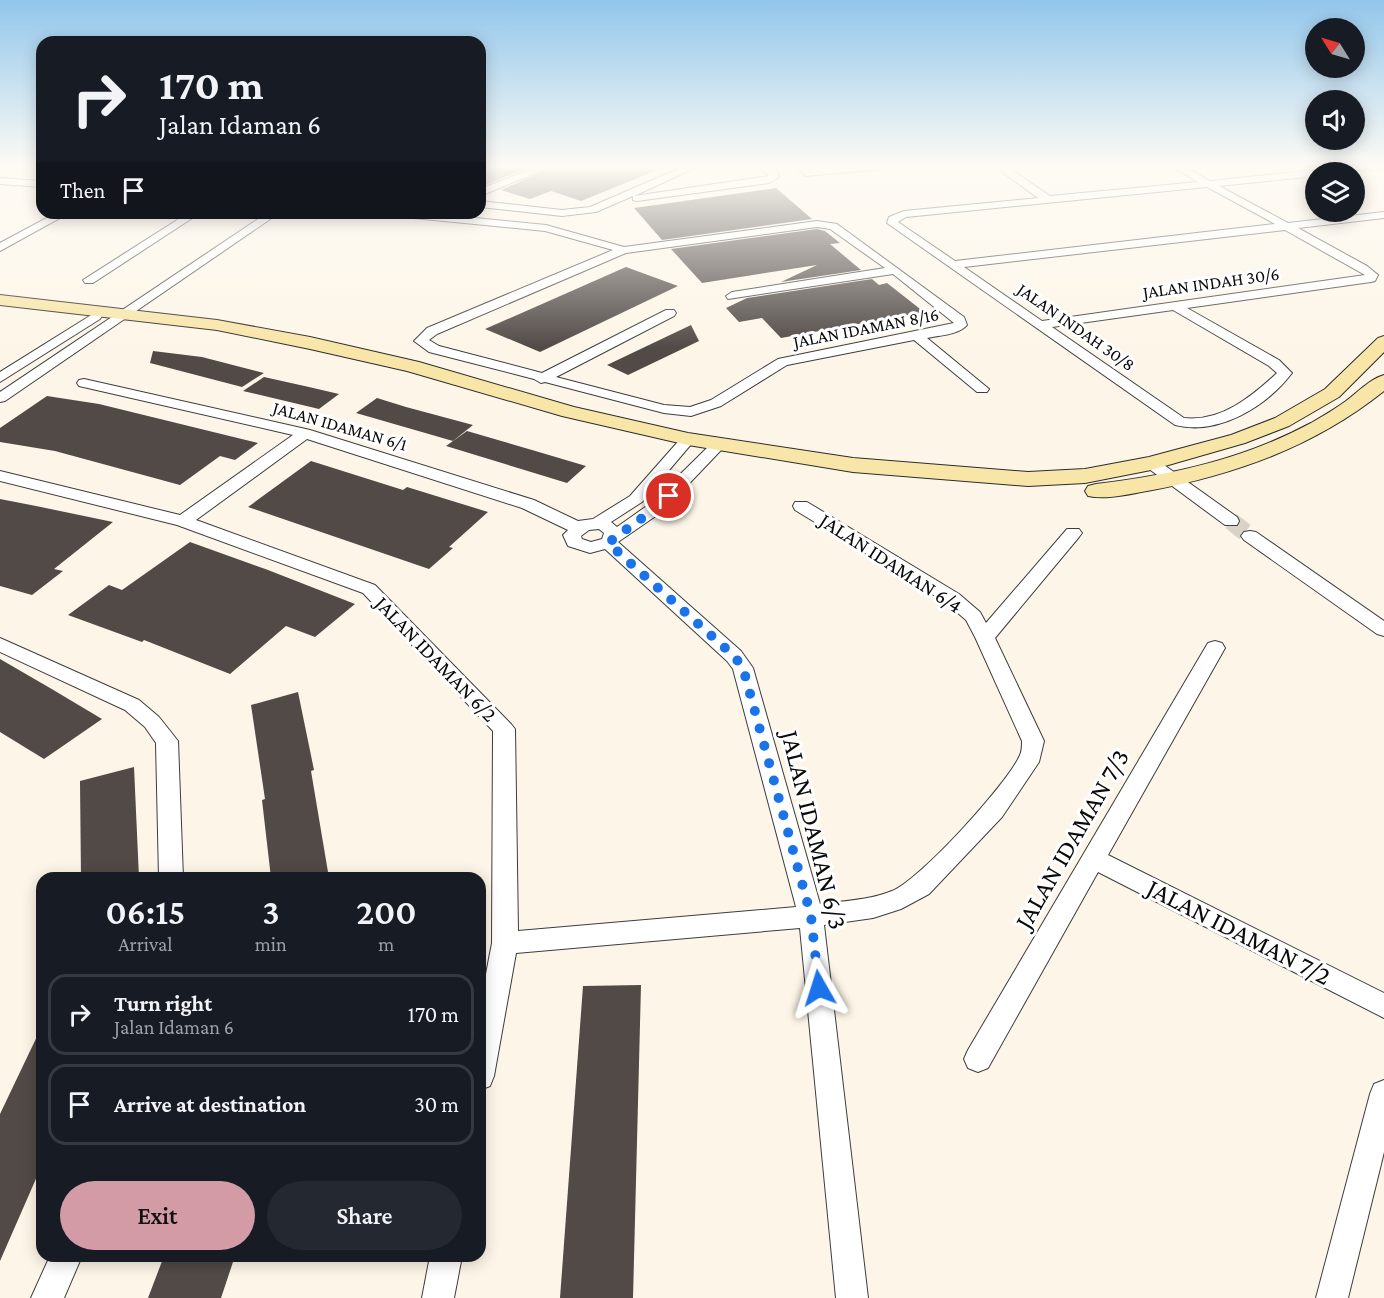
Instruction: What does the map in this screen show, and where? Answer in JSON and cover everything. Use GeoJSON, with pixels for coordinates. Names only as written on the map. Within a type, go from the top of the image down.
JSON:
{"type":"FeatureCollection","features":[{"type":"Feature","properties":{"kind":"main road"},"geometry":{"type":"LineString","coordinates":[[0,300],[109,315],[200,336],[296,353],[398,376],[555,424],[713,451],[1028,479],[1085,476],[1151,463],[1238,439],[1282,422],[1332,393],[1384,342]]}},
{"type":"Feature","properties":{"kind":"main road"},"geometry":{"type":"LineString","coordinates":[[0,310],[109,315]]}},
{"type":"Feature","properties":{"kind":"main road"},"geometry":{"type":"LineString","coordinates":[[713,451],[756,467],[848,480],[946,489],[1044,493],[1098,491],[1174,480],[1263,455],[1310,433],[1354,406],[1384,381]]}},
{"type":"Feature","properties":{"kind":"street"},"geometry":{"type":"LineString","coordinates":[[0,248],[39,227]]}},
{"type":"Feature","properties":{"kind":"street"},"geometry":{"type":"LineString","coordinates":[[89,280],[174,227]]}},
{"type":"Feature","properties":{"kind":"street"},"geometry":{"type":"LineString","coordinates":[[146,284],[234,227]]}},
{"type":"Feature","properties":{"kind":"street"},"geometry":{"type":"LineString","coordinates":[[0,378],[214,253],[254,227]]}},
{"type":"Feature","properties":{"kind":"street"},"geometry":{"type":"LineString","coordinates":[[533,227],[546,228],[624,250]]}},
{"type":"Feature","properties":{"kind":"street"},"geometry":{"type":"LineString","coordinates":[[670,313],[541,379],[435,349],[421,341],[432,331],[624,250],[806,227]]}},
{"type":"Feature","properties":{"kind":"street"},"geometry":{"type":"LineString","coordinates":[[834,227],[895,270]]}},
{"type":"Feature","properties":{"kind":"street","name":"JALAN INDAH 30/8"},"geometry":{"type":"LineString","coordinates":[[896,227],[955,265],[1180,422],[1202,425],[1212,422],[1254,400],[1285,373],[1282,368],[1175,306]]}},
{"type":"Feature","properties":{"kind":"street"},"geometry":{"type":"LineString","coordinates":[[955,265],[1283,227]]}},
{"type":"Feature","properties":{"kind":"street","name":"JALAN INDAH 30/6"},"geometry":{"type":"LineString","coordinates":[[1041,325],[1368,280],[1372,275],[1289,227]]}},
{"type":"Feature","properties":{"kind":"street"},"geometry":{"type":"LineString","coordinates":[[196,252],[214,253]]}},
{"type":"Feature","properties":{"kind":"street"},"geometry":{"type":"LineString","coordinates":[[732,296],[895,270]]}},
{"type":"Feature","properties":{"kind":"street","name":"JALAN IDAMAN 8/16"},"geometry":{"type":"LineString","coordinates":[[541,379],[664,409],[691,412],[716,403],[783,362],[954,329],[961,325],[959,320],[895,270]]}},
{"type":"Feature","properties":{"kind":"street"},"geometry":{"type":"LineString","coordinates":[[0,398],[109,315]]}},
{"type":"Feature","properties":{"kind":"street"},"geometry":{"type":"LineString","coordinates":[[917,336],[982,389]]}},
{"type":"Feature","properties":{"kind":"street","name":"JALAN IDAMAN 6/1"},"geometry":{"type":"LineString","coordinates":[[84,383],[305,433],[528,504],[578,528],[572,535],[572,539],[578,545],[597,548],[605,535]]}},
{"type":"Feature","properties":{"kind":"street"},"geometry":{"type":"LineString","coordinates":[[183,521],[305,433]]}},
{"type":"Feature","properties":{"kind":"street"},"geometry":{"type":"LineString","coordinates":[[605,535],[683,445]]}},
{"type":"Feature","properties":{"kind":"street"},"geometry":{"type":"LineString","coordinates":[[605,535],[657,507],[713,451]]}},
{"type":"Feature","properties":{"kind":"street"},"geometry":{"type":"LineString","coordinates":[[1151,463],[1231,521]]}},
{"type":"Feature","properties":{"kind":"street","name":"JALAN IDAMAN 6/2"},"geometry":{"type":"LineString","coordinates":[[0,476],[183,521],[369,589],[504,729],[505,943],[486,1044]]}},
{"type":"Feature","properties":{"kind":"street","name":"JALAN IDAMAN 6/4"},"geometry":{"type":"LineString","coordinates":[[505,943],[811,916],[873,907],[901,899],[920,887],[994,811],[1031,756],[1033,741],[973,616],[952,598],[801,506]]}},
{"type":"Feature","properties":{"kind":"street"},"geometry":{"type":"LineString","coordinates":[[985,637],[1073,533]]}},
{"type":"Feature","properties":{"kind":"street","name":"JALAN IDAMAN 6/3"},"geometry":{"type":"LineString","coordinates":[[605,535],[734,656],[743,668],[811,916],[852,1298]]}},
{"type":"Feature","properties":{"kind":"street"},"geometry":{"type":"LineString","coordinates":[[1250,536],[1384,630]]}},
{"type":"Feature","properties":{"kind":"street"},"geometry":{"type":"LineString","coordinates":[[0,644],[132,705],[152,722],[167,741],[171,872]]}},
{"type":"Feature","properties":{"kind":"street","name":"JALAN IDAMAN 7/3"},"geometry":{"type":"LineString","coordinates":[[978,1059],[1215,648]]}},
{"type":"Feature","properties":{"kind":"street","name":"JALAN IDAMAN 7/2"},"geometry":{"type":"LineString","coordinates":[[1094,859],[1384,1006]]}},
{"type":"Feature","properties":{"kind":"street"},"geometry":{"type":"LineString","coordinates":[[1332,1298],[1384,1094]]}},
{"type":"Feature","properties":{"kind":"street"},"geometry":{"type":"LineString","coordinates":[[47,1298],[63,1262]]}},
{"type":"Feature","properties":{"kind":"street"},"geometry":{"type":"LineString","coordinates":[[438,1298],[445,1262]]}},
{"type":"Feature","properties":{"kind":"building"},"geometry":{"type":"Polygon","coordinates":[[[650,227],[758,227],[662,240],[650,227]]]}},
{"type":"Feature","properties":{"kind":"building"},"geometry":{"type":"Polygon","coordinates":[[[817,229],[825,231],[840,243],[830,244],[861,270],[781,282],[817,265],[702,283],[671,249],[817,229]]]}},
{"type":"Feature","properties":{"kind":"building"},"geometry":{"type":"Polygon","coordinates":[[[626,267],[678,286],[540,352],[485,329],[626,267]]]}},
{"type":"Feature","properties":{"kind":"building"},"geometry":{"type":"Polygon","coordinates":[[[872,279],[879,285],[887,283],[924,312],[781,338],[762,318],[739,322],[726,308],[747,298],[872,279]]]}},
{"type":"Feature","properties":{"kind":"building"},"geometry":{"type":"Polygon","coordinates":[[[691,325],[699,341],[628,375],[607,365],[691,325]]]}},
{"type":"Feature","properties":{"kind":"building"},"geometry":{"type":"Polygon","coordinates":[[[153,351],[202,357],[264,373],[242,387],[150,363],[153,351]]]}},
{"type":"Feature","properties":{"kind":"building"},"geometry":{"type":"Polygon","coordinates":[[[264,377],[339,394],[319,409],[243,391],[264,377]]]}},
{"type":"Feature","properties":{"kind":"building"},"geometry":{"type":"Polygon","coordinates":[[[47,396],[99,404],[258,443],[235,460],[220,456],[180,485],[55,451],[0,442],[0,428],[47,396]]]}},
{"type":"Feature","properties":{"kind":"building"},"geometry":{"type":"Polygon","coordinates":[[[377,398],[473,425],[453,441],[356,413],[377,398]]]}},
{"type":"Feature","properties":{"kind":"building"},"geometry":{"type":"Polygon","coordinates":[[[467,431],[586,466],[567,483],[446,446],[467,431]]]}},
{"type":"Feature","properties":{"kind":"building"},"geometry":{"type":"Polygon","coordinates":[[[311,461],[403,490],[407,487],[488,512],[449,547],[453,548],[429,569],[248,507],[311,461]]]}},
{"type":"Feature","properties":{"kind":"building"},"geometry":{"type":"Polygon","coordinates":[[[0,499],[113,522],[54,569],[63,571],[32,595],[0,586],[0,499]]]}},
{"type":"Feature","properties":{"kind":"building"},"geometry":{"type":"Polygon","coordinates":[[[190,542],[355,604],[315,637],[286,626],[230,674],[144,640],[142,642],[68,615],[109,585],[122,590],[190,542]]]}},
{"type":"Feature","properties":{"kind":"building"},"geometry":{"type":"Polygon","coordinates":[[[0,659],[102,719],[44,759],[0,732],[0,659]]]}},
{"type":"Feature","properties":{"kind":"building"},"geometry":{"type":"Polygon","coordinates":[[[298,692],[314,770],[311,771],[328,872],[270,872],[262,800],[265,799],[251,705],[298,692]]]}},
{"type":"Feature","properties":{"kind":"building"},"geometry":{"type":"Polygon","coordinates":[[[134,767],[139,872],[81,872],[80,781],[134,767]]]}},
{"type":"Feature","properties":{"kind":"building"},"geometry":{"type":"Polygon","coordinates":[[[641,985],[633,1298],[560,1298],[583,986],[641,985]]]}},
{"type":"Feature","properties":{"kind":"building"},"geometry":{"type":"Polygon","coordinates":[[[36,1039],[36,1179],[0,1261],[0,1114],[36,1039]]]}},
{"type":"Feature","properties":{"kind":"building"},"geometry":{"type":"Polygon","coordinates":[[[162,1262],[233,1262],[221,1298],[148,1298],[162,1262]]]}},
{"type":"Feature","properties":{"kind":"tunnel"},"geometry":{"type":"LineString","coordinates":[[1231,521],[1250,536]]}},
{"type":"Feature","properties":{"kind":"route"},"geometry":{"type":"LineString","coordinates":[[669,496],[608,543],[734,656],[743,668],[811,916],[819,988]]}}]}
